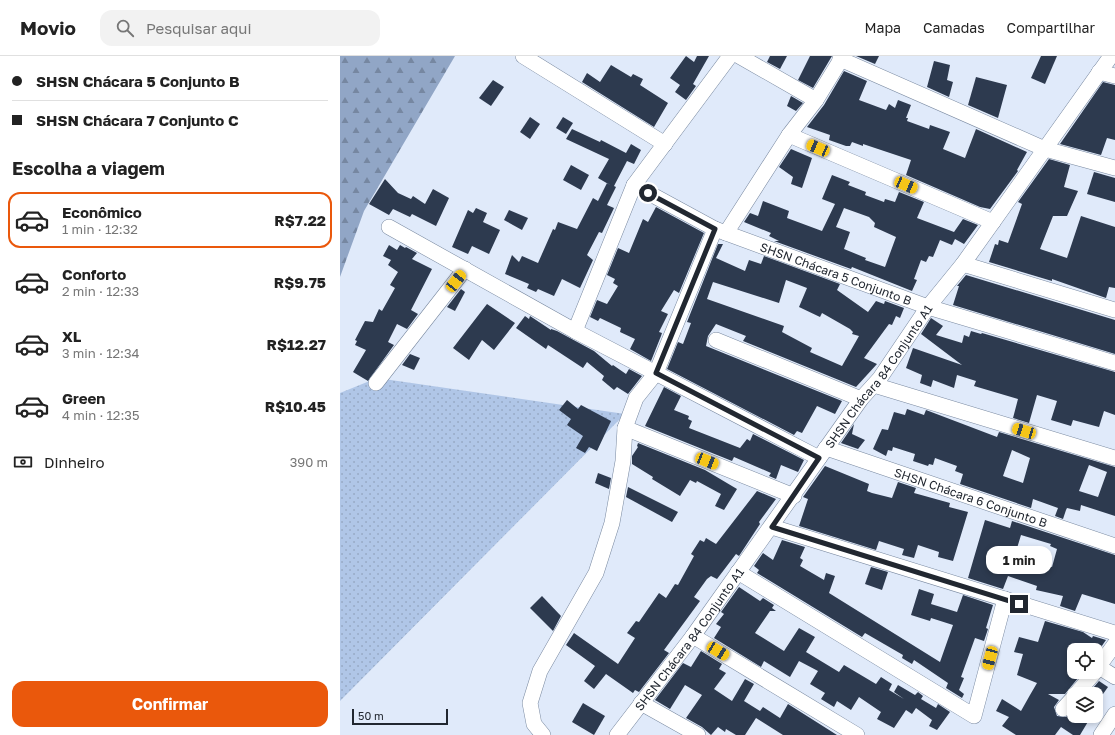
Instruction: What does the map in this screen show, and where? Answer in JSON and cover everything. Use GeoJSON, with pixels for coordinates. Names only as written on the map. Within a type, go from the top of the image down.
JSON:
{"type":"FeatureCollection","features":[{"type":"Feature","properties":{"kind":"street"},"geometry":{"type":"LineString","coordinates":[[523,56],[665,144]]}},
{"type":"Feature","properties":{"kind":"street"},"geometry":{"type":"LineString","coordinates":[[575,331],[634,185],[730,56]]}},
{"type":"Feature","properties":{"kind":"street"},"geometry":{"type":"LineString","coordinates":[[739,56],[816,100]]}},
{"type":"Feature","properties":{"kind":"street","name":"SHSN Chácara 84 Conjunto A1"},"geometry":{"type":"LineString","coordinates":[[617,735],[693,636],[794,496],[861,399],[874,385],[928,307],[963,264],[1111,56]]}},
{"type":"Feature","properties":{"kind":"street"},"geometry":{"type":"LineString","coordinates":[[543,735],[534,724],[530,703],[540,671],[596,573],[612,523],[623,461],[625,428],[636,398],[656,373],[720,231],[816,100],[842,58],[1045,149],[1115,168]]}},
{"type":"Feature","properties":{"kind":"street"},"geometry":{"type":"LineString","coordinates":[[1100,72],[1115,76]]}},
{"type":"Feature","properties":{"kind":"street"},"geometry":{"type":"LineString","coordinates":[[789,135],[993,222]]}},
{"type":"Feature","properties":{"kind":"street","name":"SHSN Chácara 5 Conjunto B"},"geometry":{"type":"LineString","coordinates":[[634,185],[720,231],[928,307],[1115,363]]}},
{"type":"Feature","properties":{"kind":"street","name":"SHSN Chácara 6 Conjunto B"},"geometry":{"type":"LineString","coordinates":[[389,227],[575,331],[656,373],[823,453],[1115,546]]}},
{"type":"Feature","properties":{"kind":"street"},"geometry":{"type":"LineString","coordinates":[[963,264],[1115,310]]}},
{"type":"Feature","properties":{"kind":"street"},"geometry":{"type":"LineString","coordinates":[[376,383],[465,269]]}},
{"type":"Feature","properties":{"kind":"street"},"geometry":{"type":"LineString","coordinates":[[716,340],[861,399]]}},
{"type":"Feature","properties":{"kind":"street"},"geometry":{"type":"LineString","coordinates":[[874,385],[1115,458]]}},
{"type":"Feature","properties":{"kind":"street"},"geometry":{"type":"LineString","coordinates":[[625,428],[794,496]]}},
{"type":"Feature","properties":{"kind":"street"},"geometry":{"type":"LineString","coordinates":[[772,527],[1115,634]]}},
{"type":"Feature","properties":{"kind":"street"},"geometry":{"type":"LineString","coordinates":[[738,572],[974,716],[1005,599]]}},
{"type":"Feature","properties":{"kind":"street"},"geometry":{"type":"LineString","coordinates":[[693,636],[857,735]]}},
{"type":"Feature","properties":{"kind":"street"},"geometry":{"type":"LineString","coordinates":[[1103,661],[1115,644]]}},
{"type":"Feature","properties":{"kind":"street"},"geometry":{"type":"LineString","coordinates":[[1103,672],[1115,677]]}},
{"type":"Feature","properties":{"kind":"street"},"geometry":{"type":"LineString","coordinates":[[1082,687],[1089,679]]}},
{"type":"Feature","properties":{"kind":"street"},"geometry":{"type":"LineString","coordinates":[[641,703],[698,735]]}},
{"type":"Feature","properties":{"kind":"street"},"geometry":{"type":"LineString","coordinates":[[1063,710],[1067,705]]}},
{"type":"Feature","properties":{"kind":"street"},"geometry":{"type":"LineString","coordinates":[[1100,735],[1115,714]]}},
{"type":"Feature","properties":{"kind":"shaded area"},"geometry":{"type":"Polygon","coordinates":[[[377,378],[625,414],[340,701],[340,393],[377,378]]]}},
{"type":"Feature","properties":{"kind":"green space"},"geometry":{"type":"Polygon","coordinates":[[[340,56],[455,56],[364,211],[340,277],[340,56]]]}},
{"type":"Feature","properties":{"kind":"building"},"geometry":{"type":"Polygon","coordinates":[[[686,56],[694,62],[697,56],[709,56],[693,84],[696,86],[686,100],[675,92],[680,85],[670,78],[686,56]]]}},
{"type":"Feature","properties":{"kind":"building"},"geometry":{"type":"Polygon","coordinates":[[[770,56],[787,56],[780,69],[767,62],[770,56]]]}},
{"type":"Feature","properties":{"kind":"building"},"geometry":{"type":"Polygon","coordinates":[[[810,56],[832,56],[813,88],[798,80],[810,56]]]}},
{"type":"Feature","properties":{"kind":"building"},"geometry":{"type":"Polygon","coordinates":[[[856,56],[879,56],[875,64],[856,56]]]}},
{"type":"Feature","properties":{"kind":"building"},"geometry":{"type":"Polygon","coordinates":[[[1041,56],[1057,56],[1045,84],[1031,78],[1041,56]]]}},
{"type":"Feature","properties":{"kind":"building"},"geometry":{"type":"Polygon","coordinates":[[[934,61],[950,65],[947,80],[953,82],[949,97],[927,87],[934,61]]]}},
{"type":"Feature","properties":{"kind":"building"},"geometry":{"type":"Polygon","coordinates":[[[611,65],[631,77],[633,74],[643,79],[640,85],[668,103],[654,127],[582,82],[587,73],[600,82],[611,65]]]}},
{"type":"Feature","properties":{"kind":"building"},"geometry":{"type":"Polygon","coordinates":[[[844,71],[867,81],[859,100],[886,110],[889,104],[895,108],[898,100],[911,105],[906,118],[908,118],[907,121],[929,129],[930,125],[950,132],[943,149],[965,158],[976,129],[1027,152],[1017,170],[1018,171],[990,209],[980,207],[906,175],[911,160],[863,144],[863,146],[852,142],[850,146],[846,146],[829,140],[830,135],[807,127],[824,105],[844,71]]]}},
{"type":"Feature","properties":{"kind":"building"},"geometry":{"type":"Polygon","coordinates":[[[976,77],[1007,85],[998,118],[968,105],[976,77]]]}},
{"type":"Feature","properties":{"kind":"building"},"geometry":{"type":"Polygon","coordinates":[[[493,80],[504,87],[491,106],[479,98],[493,80]]]}},
{"type":"Feature","properties":{"kind":"building"},"geometry":{"type":"Polygon","coordinates":[[[1103,82],[1115,85],[1115,140],[1107,138],[1101,155],[1060,144],[1103,82]]]}},
{"type":"Feature","properties":{"kind":"building"},"geometry":{"type":"Polygon","coordinates":[[[791,96],[803,103],[796,111],[787,106],[791,96]]]}},
{"type":"Feature","properties":{"kind":"building"},"geometry":{"type":"Polygon","coordinates":[[[530,117],[540,124],[530,139],[520,132],[530,117]]]}},
{"type":"Feature","properties":{"kind":"building"},"geometry":{"type":"Polygon","coordinates":[[[563,117],[573,123],[566,134],[556,128],[563,117]]]}},
{"type":"Feature","properties":{"kind":"building"},"geometry":{"type":"Polygon","coordinates":[[[572,129],[600,142],[601,140],[626,153],[631,144],[641,150],[634,164],[627,161],[614,186],[616,187],[607,205],[614,208],[602,233],[599,232],[587,255],[593,260],[580,288],[562,279],[554,296],[538,289],[536,292],[527,288],[529,284],[505,274],[512,255],[519,262],[522,256],[538,263],[553,229],[555,230],[558,222],[577,229],[593,198],[598,201],[607,183],[598,178],[609,159],[566,139],[572,129]]]}},
{"type":"Feature","properties":{"kind":"building"},"geometry":{"type":"Polygon","coordinates":[[[791,149],[812,158],[802,188],[791,184],[793,177],[779,167],[791,149]]]}},
{"type":"Feature","properties":{"kind":"building"},"geometry":{"type":"Polygon","coordinates":[[[1049,159],[1070,165],[1064,187],[1078,191],[1067,216],[1053,216],[1040,249],[1067,258],[1081,216],[1115,227],[1115,288],[1109,287],[1106,298],[1052,279],[1052,281],[989,262],[995,244],[998,245],[999,240],[1008,243],[1022,204],[1018,202],[1049,159]]]}},
{"type":"Feature","properties":{"kind":"building"},"geometry":{"type":"Polygon","coordinates":[[[571,165],[589,175],[581,190],[563,180],[571,165]]]}},
{"type":"Feature","properties":{"kind":"building"},"geometry":{"type":"Polygon","coordinates":[[[1094,172],[1115,178],[1115,202],[1087,194],[1094,172]]]}},
{"type":"Feature","properties":{"kind":"building"},"geometry":{"type":"Polygon","coordinates":[[[832,175],[850,182],[848,185],[866,192],[865,195],[884,202],[885,199],[895,202],[899,192],[924,202],[917,218],[954,232],[963,219],[978,225],[964,244],[955,239],[952,245],[940,240],[933,257],[929,256],[926,262],[921,260],[914,279],[917,280],[912,291],[852,267],[851,269],[774,241],[779,241],[769,236],[771,233],[744,222],[750,213],[758,216],[763,201],[789,211],[787,218],[822,231],[835,204],[822,199],[832,175]],[[844,208],[836,227],[850,232],[844,249],[866,258],[865,260],[885,267],[896,237],[874,227],[875,223],[869,217],[844,208]]]}},
{"type":"Feature","properties":{"kind":"building"},"geometry":{"type":"Polygon","coordinates":[[[385,179],[398,193],[411,199],[413,196],[425,204],[433,189],[449,198],[436,226],[412,214],[410,217],[393,209],[389,215],[369,204],[385,179]]]}},
{"type":"Feature","properties":{"kind":"building"},"geometry":{"type":"Polygon","coordinates":[[[656,207],[704,233],[679,293],[674,290],[661,311],[668,314],[659,332],[662,333],[651,361],[630,349],[635,339],[620,332],[621,328],[600,318],[598,321],[590,317],[597,300],[607,304],[618,286],[613,283],[615,279],[607,275],[618,248],[629,253],[643,219],[648,222],[656,207]]]}},
{"type":"Feature","properties":{"kind":"building"},"geometry":{"type":"Polygon","coordinates":[[[476,208],[487,213],[483,222],[500,230],[489,254],[472,246],[468,254],[452,247],[468,210],[473,213],[476,208]]]}},
{"type":"Feature","properties":{"kind":"building"},"geometry":{"type":"Polygon","coordinates":[[[509,210],[528,218],[522,230],[504,220],[509,210]]]}},
{"type":"Feature","properties":{"kind":"building"},"geometry":{"type":"Polygon","coordinates":[[[718,244],[723,244],[716,258],[745,271],[749,260],[761,264],[764,256],[840,284],[837,290],[868,312],[876,301],[884,304],[885,301],[904,308],[900,318],[896,316],[892,325],[889,324],[864,358],[877,364],[856,387],[743,341],[746,336],[716,324],[708,336],[706,346],[842,401],[835,414],[817,406],[802,433],[797,431],[794,435],[667,369],[678,342],[683,344],[691,323],[687,322],[718,244]],[[786,280],[779,303],[713,282],[707,299],[784,326],[782,332],[812,348],[810,352],[842,366],[859,336],[852,334],[853,332],[850,329],[822,313],[820,317],[799,307],[807,288],[786,280]]]}},
{"type":"Feature","properties":{"kind":"building"},"geometry":{"type":"Polygon","coordinates":[[[389,245],[397,250],[400,245],[417,253],[412,259],[432,269],[411,310],[418,314],[407,329],[397,324],[388,342],[394,345],[368,381],[353,372],[366,350],[355,345],[357,341],[355,340],[365,321],[373,322],[379,309],[382,311],[395,288],[390,285],[398,272],[388,265],[391,260],[383,256],[389,245]]]}},
{"type":"Feature","properties":{"kind":"building"},"geometry":{"type":"Polygon","coordinates":[[[966,275],[1115,320],[1115,354],[953,305],[959,286],[957,286],[966,275]]]}},
{"type":"Feature","properties":{"kind":"building"},"geometry":{"type":"Polygon","coordinates":[[[461,289],[465,292],[455,311],[447,307],[461,289]]]}},
{"type":"Feature","properties":{"kind":"building"},"geometry":{"type":"Polygon","coordinates":[[[487,304],[515,323],[494,350],[482,340],[469,360],[453,348],[487,304]]]}},
{"type":"Feature","properties":{"kind":"building"},"geometry":{"type":"Polygon","coordinates":[[[525,316],[529,319],[530,316],[551,330],[557,331],[594,351],[612,366],[613,365],[626,374],[629,369],[642,376],[628,394],[617,387],[614,390],[602,380],[604,376],[587,362],[583,368],[548,345],[546,349],[516,328],[525,316]]]}},
{"type":"Feature","properties":{"kind":"building"},"geometry":{"type":"Polygon","coordinates":[[[931,318],[943,326],[936,335],[962,343],[964,335],[969,337],[971,331],[982,333],[1115,372],[1115,415],[1104,411],[1099,427],[1073,420],[1071,426],[1051,420],[1057,401],[1037,395],[1029,423],[1013,418],[1018,399],[974,386],[976,381],[957,375],[954,388],[933,380],[931,387],[920,383],[922,375],[906,368],[913,348],[962,365],[921,334],[931,318]]]}},
{"type":"Feature","properties":{"kind":"building"},"geometry":{"type":"Polygon","coordinates":[[[410,354],[420,358],[414,370],[402,365],[410,354]]]}},
{"type":"Feature","properties":{"kind":"building"},"geometry":{"type":"Polygon","coordinates":[[[664,387],[681,396],[674,410],[689,416],[688,419],[692,421],[689,428],[740,448],[747,439],[750,441],[753,434],[804,460],[798,472],[781,465],[776,479],[769,476],[771,473],[734,457],[732,461],[645,426],[664,387]]]}},
{"type":"Feature","properties":{"kind":"building"},"geometry":{"type":"Polygon","coordinates":[[[567,400],[578,409],[581,405],[611,421],[597,451],[589,447],[585,453],[576,448],[583,436],[567,425],[571,419],[559,410],[567,400]]]}},
{"type":"Feature","properties":{"kind":"building"},"geometry":{"type":"Polygon","coordinates":[[[907,409],[924,415],[926,410],[997,437],[999,432],[1115,467],[1115,516],[1081,505],[1080,511],[1067,508],[1063,519],[1055,516],[1058,508],[1033,499],[1031,508],[960,484],[963,474],[955,471],[957,466],[935,458],[933,465],[929,464],[928,466],[913,461],[915,454],[893,447],[892,451],[888,450],[886,456],[873,449],[882,429],[888,430],[894,412],[905,415],[907,409]],[[1012,450],[1003,476],[1023,483],[1030,458],[1012,450]],[[1089,465],[1079,491],[1098,497],[1107,472],[1089,465]]]}},
{"type":"Feature","properties":{"kind":"building"},"geometry":{"type":"Polygon","coordinates":[[[854,424],[852,434],[865,440],[858,449],[841,443],[854,424]]]}},
{"type":"Feature","properties":{"kind":"building"},"geometry":{"type":"Polygon","coordinates":[[[638,443],[705,470],[737,489],[724,510],[715,506],[721,494],[697,481],[696,483],[690,480],[680,496],[652,479],[653,477],[632,464],[632,456],[638,447],[638,443]]]}},
{"type":"Feature","properties":{"kind":"building"},"geometry":{"type":"Polygon","coordinates":[[[825,466],[869,484],[867,491],[872,493],[892,498],[898,482],[916,488],[914,493],[950,503],[949,507],[968,512],[953,561],[938,557],[939,552],[918,545],[914,558],[902,555],[904,549],[879,541],[876,550],[799,526],[808,499],[803,497],[825,466]]]}},
{"type":"Feature","properties":{"kind":"building"},"geometry":{"type":"Polygon","coordinates":[[[598,473],[611,478],[609,489],[595,483],[598,473]]]}},
{"type":"Feature","properties":{"kind":"building"},"geometry":{"type":"Polygon","coordinates":[[[628,487],[678,512],[672,522],[626,497],[628,487]]]}},
{"type":"Feature","properties":{"kind":"building"},"geometry":{"type":"Polygon","coordinates":[[[757,491],[776,499],[759,522],[760,524],[739,556],[736,554],[717,579],[711,576],[707,579],[694,597],[700,601],[664,650],[669,653],[639,692],[635,690],[633,693],[606,674],[594,689],[584,681],[595,666],[566,645],[574,633],[618,664],[635,638],[627,633],[636,621],[639,622],[659,593],[666,598],[675,584],[678,585],[694,556],[691,554],[700,540],[704,542],[706,538],[716,544],[757,491]]]}},
{"type":"Feature","properties":{"kind":"building"},"geometry":{"type":"Polygon","coordinates":[[[985,520],[1010,528],[1012,521],[1115,555],[1115,604],[1082,594],[1075,611],[1060,606],[1063,596],[1036,590],[1037,586],[1008,576],[1003,589],[968,578],[985,520]],[[1021,535],[1014,558],[1037,566],[1038,563],[1052,567],[1057,549],[1050,546],[1051,544],[1021,535]]]}},
{"type":"Feature","properties":{"kind":"building"},"geometry":{"type":"Polygon","coordinates":[[[782,540],[805,547],[800,558],[803,560],[800,566],[824,580],[826,573],[835,576],[829,593],[940,662],[953,625],[931,618],[930,621],[911,615],[919,589],[934,594],[931,604],[957,612],[963,595],[993,605],[986,628],[988,629],[984,641],[975,638],[961,677],[964,678],[959,690],[964,694],[962,698],[946,688],[948,683],[914,660],[912,664],[902,658],[903,655],[865,633],[862,637],[757,573],[759,570],[754,566],[763,553],[773,560],[782,540]]]}},
{"type":"Feature","properties":{"kind":"building"},"geometry":{"type":"Polygon","coordinates":[[[871,567],[888,572],[882,590],[865,584],[871,567]]]}},
{"type":"Feature","properties":{"kind":"building"},"geometry":{"type":"Polygon","coordinates":[[[739,587],[760,601],[763,598],[774,605],[772,608],[776,611],[770,611],[755,633],[784,651],[799,628],[815,637],[806,652],[839,672],[844,665],[876,684],[881,677],[892,684],[889,690],[904,699],[894,692],[898,685],[915,695],[918,692],[923,696],[921,699],[936,708],[938,704],[950,712],[937,730],[929,726],[932,720],[916,708],[912,714],[906,710],[894,728],[877,719],[881,712],[859,697],[851,710],[837,701],[834,707],[821,699],[825,693],[810,684],[818,671],[799,661],[790,677],[764,661],[761,667],[714,638],[721,627],[716,624],[724,614],[721,612],[739,587]]]}},
{"type":"Feature","properties":{"kind":"building"},"geometry":{"type":"Polygon","coordinates":[[[542,596],[561,616],[553,631],[530,608],[542,596]]]}},
{"type":"Feature","properties":{"kind":"building"},"geometry":{"type":"Polygon","coordinates":[[[1045,621],[1083,632],[1092,638],[1093,636],[1106,640],[1103,644],[1103,643],[1067,643],[1067,679],[1077,679],[1071,687],[1067,687],[1067,692],[1065,694],[1048,694],[1059,700],[1054,707],[1057,716],[1067,716],[1067,723],[1087,723],[1080,735],[1073,735],[1061,727],[1055,735],[1016,735],[1002,726],[1009,717],[996,711],[1002,699],[1021,711],[1037,683],[1017,675],[1023,654],[1014,652],[1019,637],[1038,642],[1045,621]]]}},
{"type":"Feature","properties":{"kind":"building"},"geometry":{"type":"Polygon","coordinates":[[[701,651],[722,664],[719,669],[726,673],[714,689],[732,701],[745,679],[754,684],[744,701],[760,711],[763,707],[780,718],[788,704],[837,735],[783,735],[756,718],[745,735],[736,735],[726,729],[725,732],[718,727],[711,735],[702,727],[686,718],[702,695],[685,685],[670,709],[655,700],[683,663],[691,667],[701,651]]]}},
{"type":"Feature","properties":{"kind":"building"},"geometry":{"type":"Polygon","coordinates":[[[1099,681],[1108,687],[1103,694],[1103,687],[1094,687],[1099,681]]]}},
{"type":"Feature","properties":{"kind":"building"},"geometry":{"type":"Polygon","coordinates":[[[583,703],[605,716],[594,735],[572,722],[583,703]]]}},
{"type":"Feature","properties":{"kind":"route"},"geometry":{"type":"LineString","coordinates":[[648,193],[715,229],[656,373],[819,458],[772,527],[1019,604]]}}]}
